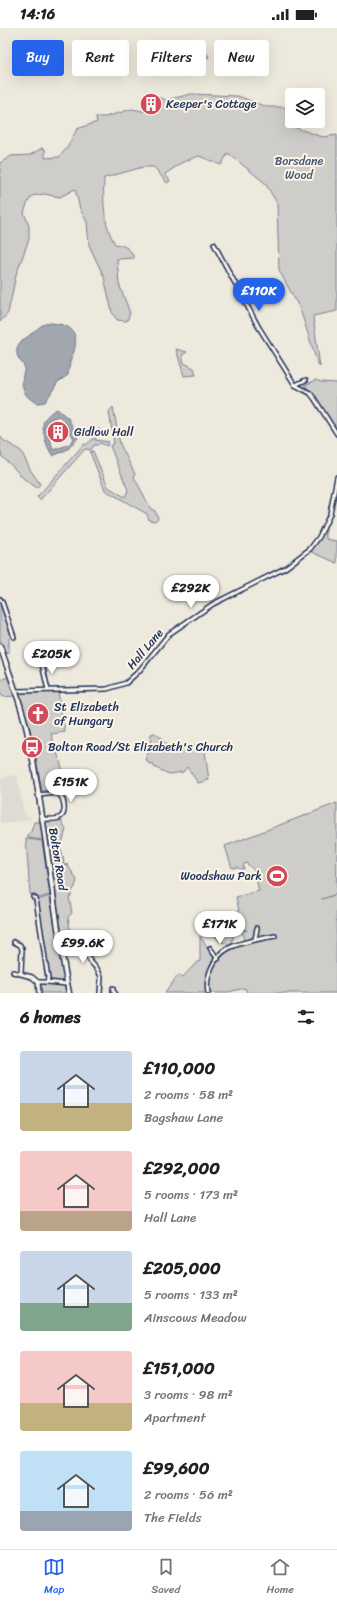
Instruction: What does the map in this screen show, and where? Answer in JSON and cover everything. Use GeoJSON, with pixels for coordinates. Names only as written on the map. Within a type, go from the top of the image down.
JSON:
{"type":"FeatureCollection","features":[{"type":"Feature","properties":{"kind":"main road","name":"Bolton Road"},"geometry":{"type":"LineString","coordinates":[[0,646],[16,691],[28,735],[39,795],[69,993]]}},
{"type":"Feature","properties":{"kind":"street"},"geometry":{"type":"LineString","coordinates":[[214,244],[258,326],[297,386],[310,393],[337,434]]}},
{"type":"Feature","properties":{"kind":"street"},"geometry":{"type":"LineString","coordinates":[[297,386],[306,380]]}},
{"type":"Feature","properties":{"kind":"street","name":"Hall Lane"},"geometry":{"type":"LineString","coordinates":[[16,691],[97,690],[120,686],[133,677],[163,640],[179,627],[232,594],[293,562],[310,549],[330,514],[337,477]]}},
{"type":"Feature","properties":{"kind":"street"},"geometry":{"type":"LineString","coordinates":[[0,599],[14,637]]}},
{"type":"Feature","properties":{"kind":"street"},"geometry":{"type":"LineString","coordinates":[[42,664],[48,690]]}},
{"type":"Feature","properties":{"kind":"street"},"geometry":{"type":"LineString","coordinates":[[39,795],[57,793],[62,798],[64,812],[62,816],[57,818],[42,819]]}},
{"type":"Feature","properties":{"kind":"street"},"geometry":{"type":"LineString","coordinates":[[33,897],[36,899],[47,982]]}},
{"type":"Feature","properties":{"kind":"street"},"geometry":{"type":"LineString","coordinates":[[255,940],[257,928]]}},
{"type":"Feature","properties":{"kind":"street"},"geometry":{"type":"LineString","coordinates":[[208,993],[210,972],[218,959],[228,948],[275,936]]}},
{"type":"Feature","properties":{"kind":"street"},"geometry":{"type":"LineString","coordinates":[[60,939],[73,938],[79,942],[86,951],[90,961],[98,970],[101,977],[100,993]]}},
{"type":"Feature","properties":{"kind":"street"},"geometry":{"type":"LineString","coordinates":[[14,942],[20,945],[22,949],[21,973]]}},
{"type":"Feature","properties":{"kind":"street"},"geometry":{"type":"LineString","coordinates":[[86,951],[95,947]]}},
{"type":"Feature","properties":{"kind":"street"},"geometry":{"type":"LineString","coordinates":[[210,948],[218,959]]}},
{"type":"Feature","properties":{"kind":"street"},"geometry":{"type":"LineString","coordinates":[[13,972],[32,977],[38,982],[67,984]]}},
{"type":"Feature","properties":{"kind":"street"},"geometry":{"type":"LineString","coordinates":[[38,982],[39,993]]}},
{"type":"Feature","properties":{"kind":"shaded area"},"geometry":{"type":"Polygon","coordinates":[[[50,323],[61,324],[70,328],[75,335],[75,347],[70,362],[68,375],[58,382],[45,402],[37,403],[28,397],[23,389],[22,379],[25,368],[18,358],[17,347],[23,340],[41,326],[50,323]]]}},
{"type":"Feature","properties":{"kind":"shaded area"},"geometry":{"type":"Polygon","coordinates":[[[57,409],[68,418],[78,438],[68,449],[53,456],[46,441],[43,422],[50,413],[57,409]],[[59,416],[50,419],[47,427],[53,450],[68,445],[74,439],[66,423],[59,416]]]}},
{"type":"Feature","properties":{"kind":"shaded area"},"geometry":{"type":"Polygon","coordinates":[[[17,775],[24,813],[28,817],[30,816],[31,819],[4,824],[0,822],[0,778],[17,775]]]}},
{"type":"Feature","properties":{"kind":"green space","name":"Borsdane Wood"},"geometry":{"type":"Polygon","coordinates":[[[191,94],[238,96],[267,107],[285,108],[285,128],[296,128],[323,137],[337,135],[337,311],[313,316],[320,367],[318,365],[300,309],[279,270],[277,203],[265,183],[228,153],[221,165],[199,156],[183,162],[165,174],[170,181],[167,183],[154,167],[143,167],[104,178],[105,212],[111,236],[115,244],[127,248],[134,258],[117,259],[119,284],[130,313],[127,321],[117,320],[112,312],[104,277],[89,245],[87,222],[80,209],[75,189],[60,197],[44,194],[32,196],[24,213],[29,226],[29,239],[16,275],[8,313],[0,322],[0,163],[11,156],[30,155],[42,148],[45,149],[45,158],[59,157],[67,148],[77,129],[97,122],[96,117],[105,117],[132,109],[148,112],[156,108],[158,102],[157,97],[166,100],[191,94]]]}},
{"type":"Feature","properties":{"kind":"green space"},"geometry":{"type":"Polygon","coordinates":[[[176,349],[187,352],[182,355],[184,363],[194,368],[196,375],[184,376],[176,349]]]}},
{"type":"Feature","properties":{"kind":"green space"},"geometry":{"type":"Polygon","coordinates":[[[316,380],[321,382],[337,383],[337,432],[305,385],[316,380]]]}},
{"type":"Feature","properties":{"kind":"green space"},"geometry":{"type":"Polygon","coordinates":[[[113,407],[120,444],[135,474],[134,477],[151,509],[155,511],[158,518],[155,521],[149,520],[147,514],[105,490],[90,452],[93,451],[108,487],[125,497],[128,490],[110,446],[114,443],[109,412],[113,407]]]}},
{"type":"Feature","properties":{"kind":"green space"},"geometry":{"type":"Polygon","coordinates":[[[98,429],[101,430],[95,440],[109,442],[107,446],[100,443],[94,445],[91,450],[85,449],[40,500],[37,497],[84,444],[86,445],[93,439],[98,429]]]}},
{"type":"Feature","properties":{"kind":"green space"},"geometry":{"type":"Polygon","coordinates":[[[0,436],[3,440],[21,451],[31,471],[40,484],[37,488],[23,478],[2,457],[0,450],[0,436]]]}},
{"type":"Feature","properties":{"kind":"green space"},"geometry":{"type":"Polygon","coordinates":[[[326,526],[326,539],[337,541],[337,563],[310,551],[319,540],[326,526]]]}},
{"type":"Feature","properties":{"kind":"green space"},"geometry":{"type":"Polygon","coordinates":[[[0,603],[12,635],[9,639],[9,653],[5,654],[0,639],[0,603]]]}},
{"type":"Feature","properties":{"kind":"green space"},"geometry":{"type":"Polygon","coordinates":[[[8,677],[14,696],[3,697],[0,692],[0,680],[8,677]]]}},
{"type":"Feature","properties":{"kind":"green space"},"geometry":{"type":"Polygon","coordinates":[[[58,692],[65,732],[51,734],[65,777],[63,788],[42,791],[32,736],[19,693],[58,692]]]}},
{"type":"Feature","properties":{"kind":"green space"},"geometry":{"type":"Polygon","coordinates":[[[155,733],[175,754],[171,748],[204,745],[209,780],[198,783],[187,767],[183,772],[169,774],[154,767],[153,763],[149,764],[146,759],[151,734],[155,733]]]}},
{"type":"Feature","properties":{"kind":"green space"},"geometry":{"type":"Polygon","coordinates":[[[337,803],[336,993],[247,993],[245,988],[224,993],[165,993],[178,975],[182,978],[197,962],[200,961],[200,936],[214,959],[210,965],[214,968],[212,966],[229,948],[255,940],[254,937],[252,940],[244,941],[242,931],[247,930],[243,930],[236,897],[259,891],[254,870],[246,863],[243,865],[244,869],[237,867],[232,868],[225,846],[337,803]]]}},
{"type":"Feature","properties":{"kind":"green space"},"geometry":{"type":"Polygon","coordinates":[[[61,820],[66,829],[60,845],[62,855],[51,857],[45,821],[61,820]]]}},
{"type":"Feature","properties":{"kind":"green space"},"geometry":{"type":"Polygon","coordinates":[[[34,822],[40,822],[43,840],[28,838],[34,822]]]}},
{"type":"Feature","properties":{"kind":"green space"},"geometry":{"type":"Polygon","coordinates":[[[26,839],[42,841],[50,895],[39,898],[30,894],[26,839]]]}},
{"type":"Feature","properties":{"kind":"green space"},"geometry":{"type":"Polygon","coordinates":[[[63,857],[64,865],[67,864],[77,880],[71,896],[69,897],[72,913],[68,917],[71,936],[62,937],[51,860],[63,857]]]}},
{"type":"Feature","properties":{"kind":"green space"},"geometry":{"type":"Polygon","coordinates":[[[50,896],[65,982],[49,980],[38,900],[50,896]]]}},
{"type":"Feature","properties":{"kind":"green space"},"geometry":{"type":"Polygon","coordinates":[[[213,915],[220,921],[224,920],[229,922],[232,920],[234,922],[233,939],[231,942],[233,944],[229,946],[226,943],[220,942],[215,936],[217,932],[221,931],[219,929],[211,929],[210,919],[213,915]]]}},
{"type":"Feature","properties":{"kind":"green space"},"geometry":{"type":"Polygon","coordinates":[[[42,983],[65,985],[67,993],[40,993],[42,983]]]}},
{"type":"Feature","properties":{"kind":"waterway"},"geometry":{"type":"LineString","coordinates":[[322,899],[337,894]]}},
{"type":"Feature","properties":{"kind":"place","name":"Keeper's Cottage"},"geometry":{"type":"Point","coordinates":[151,104]}},
{"type":"Feature","properties":{"kind":"place","name":"Gidlow Hall"},"geometry":{"type":"Point","coordinates":[58,432]}},
{"type":"Feature","properties":{"kind":"place","name":"St Elizabeth of Hungary"},"geometry":{"type":"Point","coordinates":[38,714]}},
{"type":"Feature","properties":{"kind":"place","name":"Bolton Road/St Elizabeth's Church"},"geometry":{"type":"Point","coordinates":[32,747]}},
{"type":"Feature","properties":{"kind":"place","name":"Woodshaw Park"},"geometry":{"type":"Point","coordinates":[277,876]}}]}
